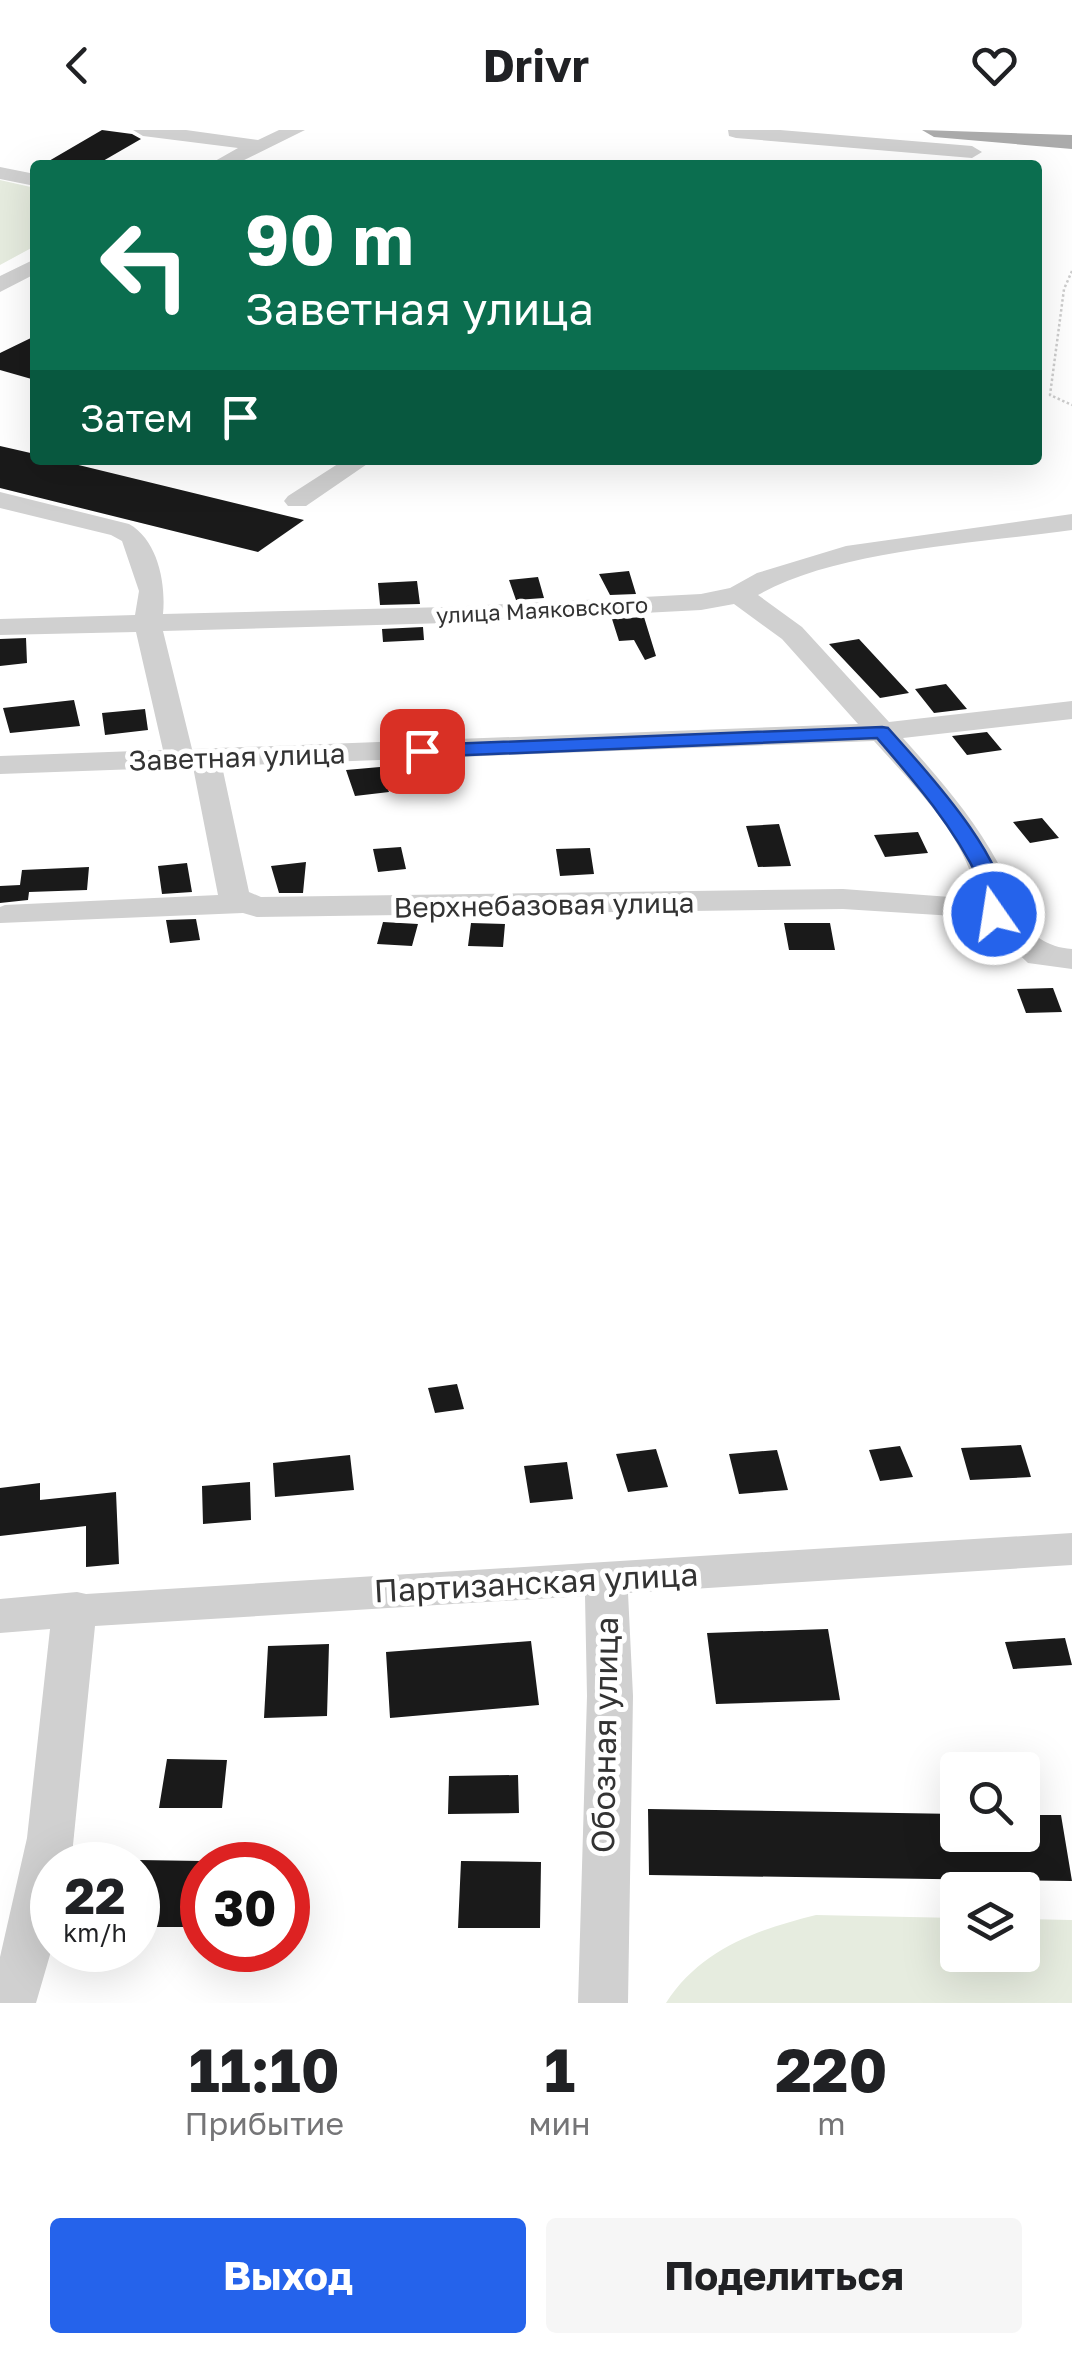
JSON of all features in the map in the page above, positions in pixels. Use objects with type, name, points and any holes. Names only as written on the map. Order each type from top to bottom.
[{"type":"main road","points":[[934,130],[973,150],[1072,142]]},
{"type":"street","points":[[143,130],[256,145]]},
{"type":"street","points":[[228,160],[295,130]]},
{"type":"street","points":[[736,132],[973,150]]},
{"type":"street","points":[[0,173],[30,179]]},
{"type":"street","points":[[0,285],[30,268]]},
{"type":"street","points":[[296,501],[353,465]]},
{"type":"street","points":[[0,500],[120,529],[134,537],[152,590],[148,624],[233,892],[245,903]]},
{"type":"street","name":"улица Маяковского","points":[[0,627],[486,614],[701,602],[738,595],[780,574],[846,554],[1072,522]]},
{"type":"street","points":[[738,595],[777,619],[807,648],[926,783],[977,854],[992,885],[994,914],[1040,956],[1072,960]]},
{"type":"street","name":"Заветная улица","points":[[0,765],[882,732],[1072,710]]},
{"type":"street","name":"Верхнебазовая улица","points":[[5,915],[245,903],[279,908],[843,899],[970,906],[994,914]]},
{"type":"street","name":"Партизанская улица","points":[[0,1616],[77,1608],[606,1580],[1072,1548]]},
{"type":"street","name":"Обозная улица","points":[[604,2003],[603,1890],[610,1696],[606,1580]]},
{"type":"street","points":[[11,2003],[32,1934],[50,1842],[67,1648],[77,1608]]},
{"type":"path","points":[[1072,271],[1064,289],[1050,395],[1072,405]]},
{"type":"shaded area","points":[[0,180],[30,187],[30,249],[0,265]]},
{"type":"shaded area","points":[[816,1915],[940,1918],[940,1972],[1040,1972],[1040,1919],[1072,1920],[1072,2003],[666,2003],[680,1984],[713,1955],[772,1927]]},
{"type":"building","points":[[102,130],[141,139],[105,160],[51,160]]},
{"type":"building","points":[[30,338],[30,379],[0,370],[0,353]]},
{"type":"building","points":[[0,446],[30,453],[30,465],[78,465],[304,520],[258,552],[0,488]]},
{"type":"building","points":[[629,571],[636,594],[610,595],[599,574]]},
{"type":"building","points":[[538,577],[544,598],[516,600],[509,580]]},
{"type":"building","points":[[417,581],[420,604],[380,605],[378,583]]},
{"type":"building","points":[[644,617],[656,656],[645,660],[634,640],[619,641],[612,619]]},
{"type":"building","points":[[423,627],[424,640],[383,642],[382,629]]},
{"type":"building","points":[[26,638],[27,663],[0,666],[0,639]]},
{"type":"building","points":[[859,639],[909,693],[880,698],[829,644]]},
{"type":"building","points":[[946,684],[967,709],[934,713],[915,689]]},
{"type":"building","points":[[74,700],[80,726],[10,733],[3,708]]},
{"type":"building","points":[[145,709],[148,730],[105,735],[102,713]]},
{"type":"building","points":[[987,732],[1002,750],[967,755],[952,736]]},
{"type":"building","points":[[380,767],[389,792],[355,796],[346,770]]},
{"type":"building","points":[[1042,818],[1059,838],[1030,843],[1013,822]]},
{"type":"building","points":[[779,824],[791,866],[758,867],[746,826]]},
{"type":"building","points":[[918,832],[928,853],[885,857],[874,835]]},
{"type":"building","points":[[401,847],[406,869],[378,872],[373,849]]},
{"type":"building","points":[[590,848],[594,874],[560,876],[556,849]]},
{"type":"building","points":[[306,862],[303,893],[279,893],[271,866]]},
{"type":"building","points":[[187,863],[192,892],[162,894],[158,866]]},
{"type":"building","points":[[89,867],[87,890],[29,892],[28,900],[0,903],[0,886],[20,885],[22,870]]},
{"type":"building","points":[[196,919],[200,940],[170,943],[166,920]]},
{"type":"building","points":[[383,922],[418,924],[412,946],[377,944]]},
{"type":"building","points":[[471,923],[505,924],[503,947],[468,946]]},
{"type":"building","points":[[784,923],[830,923],[835,950],[789,950]]},
{"type":"building","points":[[1053,988],[1062,1012],[1026,1013],[1017,989]]},
{"type":"building","points":[[457,1384],[464,1409],[435,1413],[428,1388]]},
{"type":"building","points":[[1021,1445],[1031,1477],[970,1480],[961,1448]]},
{"type":"building","points":[[900,1446],[913,1477],[880,1481],[869,1450]]},
{"type":"building","points":[[656,1449],[668,1487],[628,1492],[616,1454]]},
{"type":"building","points":[[777,1450],[788,1490],[739,1494],[729,1454]]},
{"type":"building","points":[[350,1455],[354,1490],[275,1497],[273,1463]]},
{"type":"building","points":[[567,1462],[573,1499],[530,1503],[524,1466]]},
{"type":"building","points":[[250,1482],[251,1520],[203,1524],[202,1486]]},
{"type":"building","points":[[40,1483],[40,1500],[116,1492],[119,1564],[86,1567],[86,1526],[0,1536],[0,1488]]},
{"type":"building","points":[[828,1629],[840,1700],[716,1704],[707,1633]]},
{"type":"building","points":[[1065,1638],[1072,1665],[1013,1669],[1005,1642]]},
{"type":"building","points":[[531,1641],[539,1705],[390,1718],[386,1652]]},
{"type":"building","points":[[329,1644],[327,1716],[264,1718],[268,1646]]},
{"type":"building","points":[[167,1759],[227,1760],[222,1808],[159,1808]]},
{"type":"building","points":[[518,1775],[519,1813],[448,1814],[449,1776]]},
{"type":"building","points":[[648,1809],[940,1814],[940,1852],[1040,1852],[1040,1815],[1061,1815],[1072,1881],[1040,1881],[1040,1872],[940,1872],[940,1879],[649,1875]]},
{"type":"building","points":[[160,1860],[180,1861],[180,1927],[160,1927]]},
{"type":"building","points":[[461,1861],[541,1862],[540,1928],[458,1928]]},
{"type":"route","points":[[422,751],[882,732],[969,842],[992,885],[994,914]]}]
